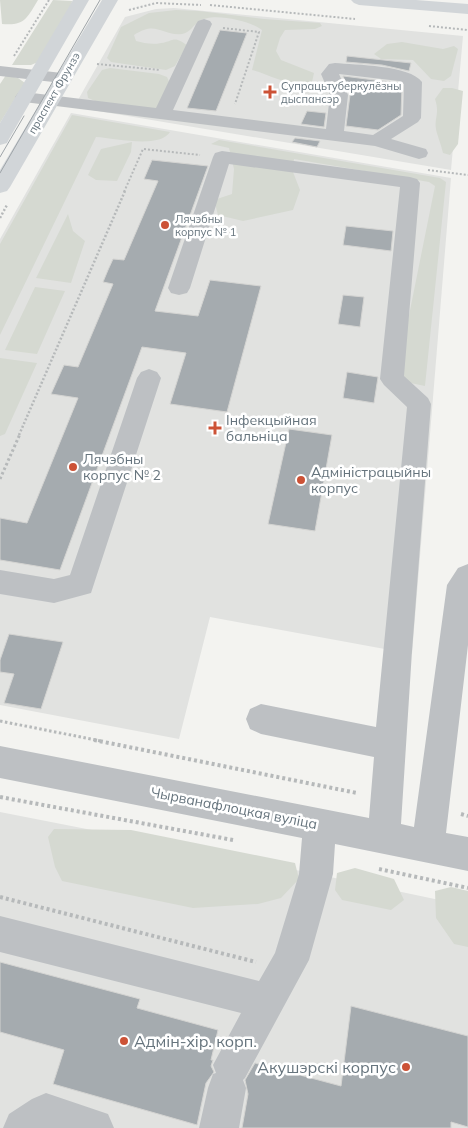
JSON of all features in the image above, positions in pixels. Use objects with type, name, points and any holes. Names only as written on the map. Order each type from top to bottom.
[{"type":"main road","name":"праспект Фрунзэ","points":[[0,140],[82,0]]},
{"type":"main road","name":"праспект Фрунзэ","points":[[0,187],[62,78],[110,0]]},
{"type":"main road","points":[[359,0],[468,9]]},
{"type":"street","points":[[162,115],[204,24]]},
{"type":"street","points":[[334,136],[338,95],[330,74],[335,68],[403,76],[413,82],[412,118],[376,142]]},
{"type":"street","points":[[2,71],[62,78]]},
{"type":"street","points":[[24,98],[334,136],[376,142],[420,153]]},
{"type":"street","points":[[179,288],[222,157],[410,183],[392,379],[419,404],[384,838]]},
{"type":"street","points":[[0,582],[54,591],[81,584],[149,378]]},
{"type":"street","points":[[428,846],[461,585],[468,576]]},
{"type":"street","points":[[261,719],[391,744]]},
{"type":"street","name":"Чырванафлоцкая вуліца","points":[[0,762],[468,854]]},
{"type":"street","points":[[219,1128],[229,1077],[291,960],[316,874],[319,825]]},
{"type":"street","points":[[0,934],[268,1002]]},
{"type":"street","points":[[23,1128],[46,1113],[94,1128]]},
{"type":"path","points":[[2,71],[49,0]]},
{"type":"path","points":[[125,12],[143,4],[175,1],[361,20]]},
{"type":"path","points":[[429,26],[468,30]]},
{"type":"path","points":[[223,28],[259,32],[228,123]]},
{"type":"path","points":[[89,63],[182,72]]},
{"type":"path","points":[[0,479],[143,149],[222,157]]},
{"type":"path","points":[[0,721],[387,799]]},
{"type":"path","points":[[0,797],[240,842]]},
{"type":"path","points":[[375,868],[468,888]]},
{"type":"path","points":[[0,897],[286,970]]},
{"type":"shaded area","points":[[0,0],[38,0],[28,16],[21,22],[2,24]]},
{"type":"shaded area","points":[[53,0],[72,1],[71,7],[38,62],[31,65],[12,65]]},
{"type":"shaded area","name":"Супрацьтуберкулёзны дыспансэр","points":[[174,8],[463,36],[451,170],[74,107],[125,17],[156,9]]},
{"type":"shaded area","points":[[176,10],[320,23],[322,26],[315,29],[285,30],[276,51],[281,60],[314,73],[312,82],[304,84],[289,83],[252,70],[262,30],[231,19],[206,18],[182,34],[148,29],[134,35],[136,41],[145,43],[158,44],[176,39],[187,45],[175,66],[166,70],[111,62],[107,58],[121,27],[149,13]]},
{"type":"shaded area","points":[[402,42],[443,49],[454,46],[458,49],[451,76],[444,81],[431,79],[413,60],[381,59],[374,54],[387,44]]},
{"type":"shaded area","points":[[110,68],[159,74],[167,77],[170,84],[157,108],[148,109],[95,101],[88,98],[87,92],[102,70]]},
{"type":"shaded area","points":[[6,75],[18,78],[25,83],[0,123],[0,84]]},
{"type":"shaded area","points":[[443,88],[463,91],[458,144],[450,155],[443,153],[436,125],[437,108],[435,99]]},
{"type":"shaded area","name":"Інфекцыйная бальніца","points":[[71,113],[451,178],[412,654],[210,617],[179,739],[0,705],[0,239]]},
{"type":"shaded area","points":[[72,115],[170,132],[164,137],[147,141],[96,137],[0,335],[0,244]]},
{"type":"shaded area","points":[[219,140],[440,178],[446,182],[425,386],[396,380],[435,186],[429,182],[294,159],[293,172],[300,190],[293,210],[243,221],[218,215],[214,200],[232,194],[234,169],[229,148],[211,144]]},
{"type":"shaded area","points":[[132,142],[131,152],[117,181],[96,180],[88,175],[101,149]]},
{"type":"shaded area","points":[[68,214],[73,231],[85,241],[71,283],[36,278]]},
{"type":"shaded area","points":[[35,287],[65,291],[37,354],[5,350]]},
{"type":"shaded area","points":[[0,358],[37,363],[5,434],[0,436]]},
{"type":"shaded area","points":[[0,812],[468,906],[468,1128],[0,1128]]},
{"type":"shaded area","points":[[54,829],[131,830],[295,863],[299,879],[281,898],[258,904],[193,908],[62,881],[55,867],[48,837]]},
{"type":"shaded area","points":[[355,868],[394,879],[404,900],[391,910],[342,900],[335,890],[337,873]]},
{"type":"shaded area","points":[[451,887],[468,891],[468,947],[454,944],[436,918],[435,891]]},
{"type":"building","points":[[220,30],[247,33],[216,111],[187,108]]},
{"type":"building","points":[[347,56],[411,63],[409,71],[382,65],[346,62]]},
{"type":"building","points":[[343,76],[402,85],[401,115],[378,130],[346,126],[350,95]]},
{"type":"building","points":[[307,111],[326,113],[324,127],[301,124]]},
{"type":"building","points":[[295,138],[320,141],[317,147],[292,142]]},
{"type":"building","points":[[152,160],[208,166],[155,311],[198,316],[210,280],[261,286],[227,412],[170,404],[186,353],[142,347],[60,570],[0,560],[0,518],[27,523],[78,398],[51,394],[64,365],[78,367],[113,284],[103,282],[108,270],[113,259],[124,260],[158,181],[144,179]]},
{"type":"building","points":[[346,226],[393,231],[391,251],[343,245]]},
{"type":"building","points":[[343,295],[364,297],[360,327],[338,324]]},
{"type":"building","points":[[347,372],[378,377],[374,403],[343,398]]},
{"type":"building","name":"Адміністрацыйны корпус","points":[[289,429],[332,435],[315,531],[268,524]]},
{"type":"building","points":[[9,634],[63,642],[41,709],[4,703],[14,674],[0,672],[0,660]]},
{"type":"building","name":"Адмін-хір. корп.","points":[[0,962],[140,999],[137,1008],[218,1030],[211,1060],[213,1060],[211,1066],[214,1072],[206,1083],[197,1125],[53,1084],[64,1050],[0,1032]]},
{"type":"building","name":"Акушэрскі корпус","points":[[351,1006],[468,1036],[468,1127],[451,1122],[451,1128],[242,1128],[248,1094],[245,1080],[255,1063],[341,1086]]},
{"type":"tram line","points":[[0,173],[100,0]]},
{"type":"tram line","points":[[0,157],[24,116]]},
{"type":"place","name":"Супрацьтуберкулёзны дыспансэр","points":[[270,92]]},
{"type":"place","name":"Лячэбны корпус № 1","points":[[165,225]]},
{"type":"place","name":"Інфекцыйная бальніца","points":[[215,428]]},
{"type":"place","name":"Лячэбны корпус № 2","points":[[73,467]]},
{"type":"place","name":"Адміністрацыйны корпус","points":[[301,480]]},
{"type":"place","name":"Адмін-хір. корп.","points":[[124,1041]]},
{"type":"place","name":"Акушэрскі корпус","points":[[406,1067]]}]
